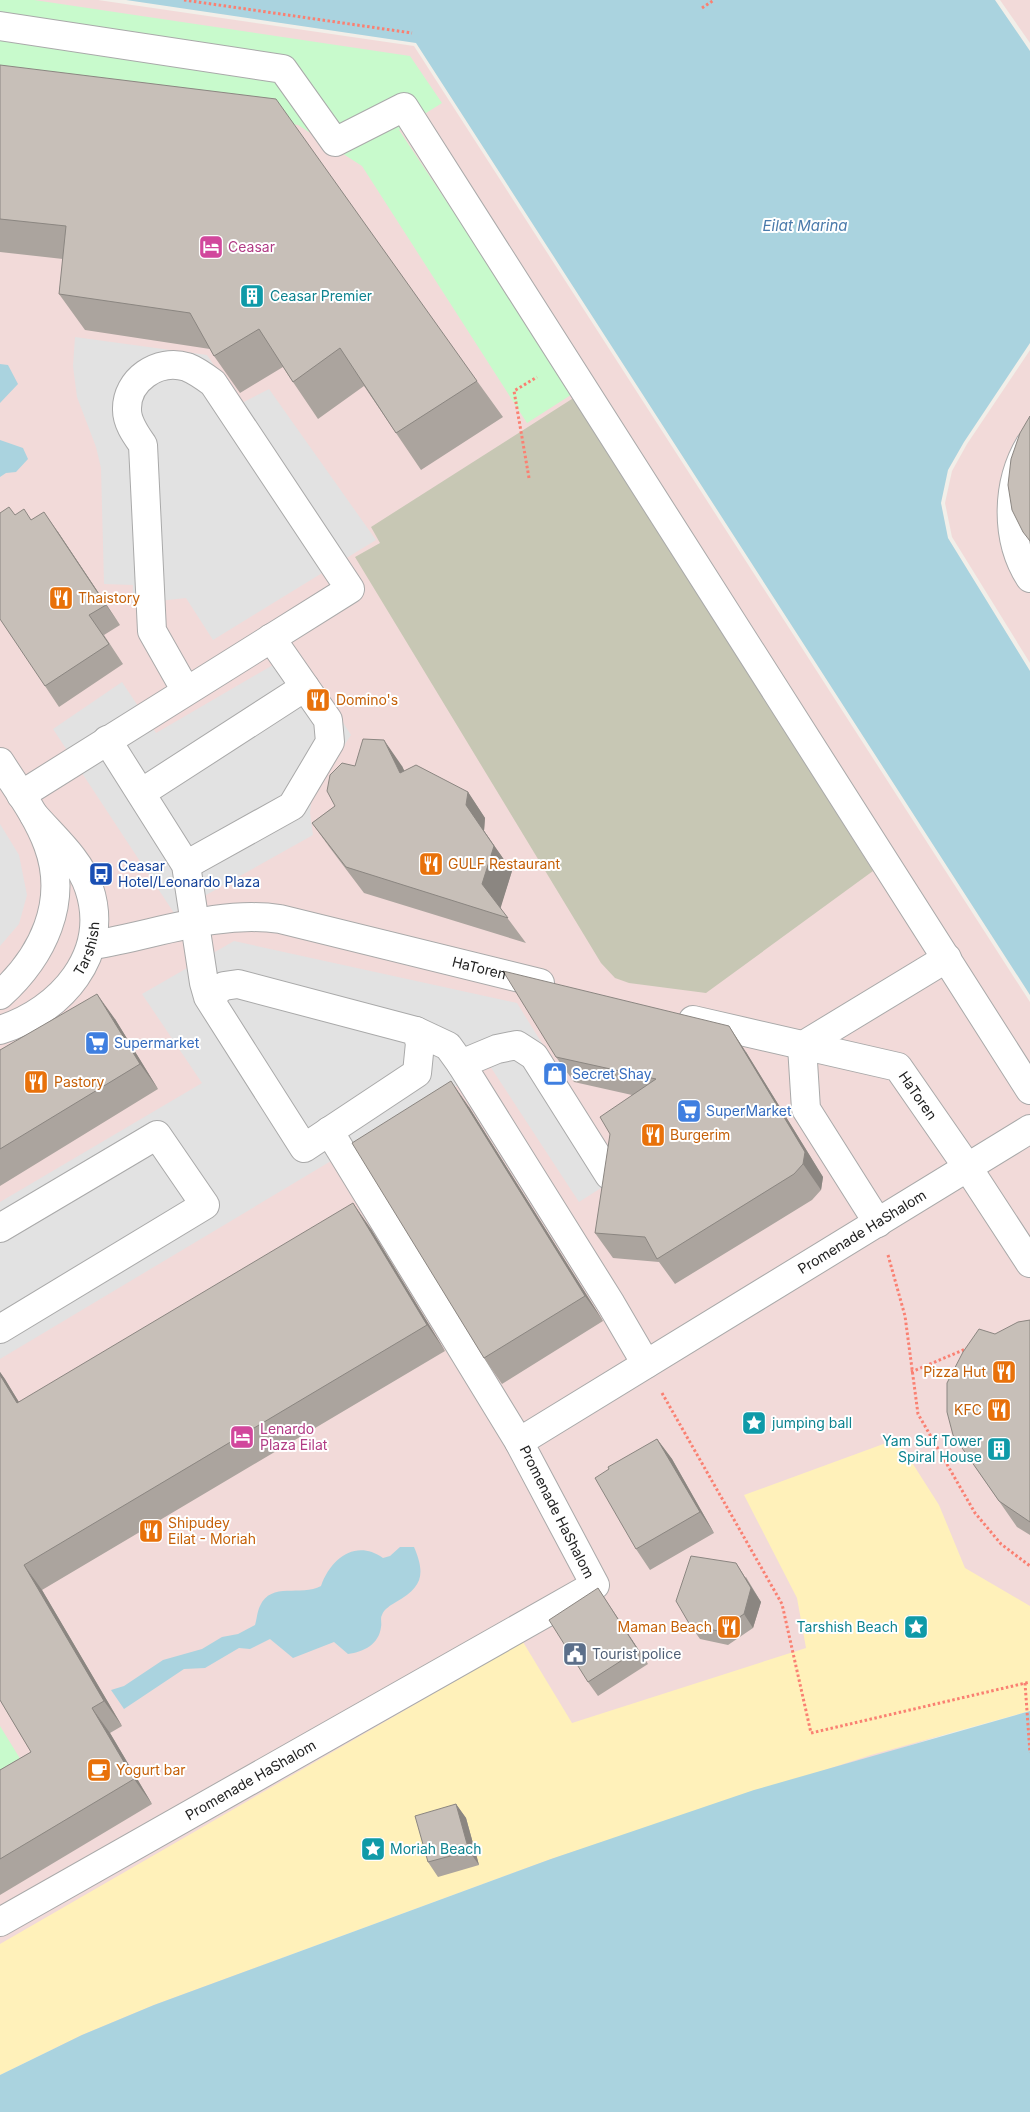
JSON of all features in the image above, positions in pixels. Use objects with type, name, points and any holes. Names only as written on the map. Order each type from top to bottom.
[{"type":"street","points":[[0,26],[283,69],[335,142],[404,107],[1030,1090]]},
{"type":"street","points":[[28,805],[107,740],[186,691],[271,638],[350,589],[213,383],[200,372],[170,365],[156,368],[144,375],[134,385],[128,397],[127,412],[132,428],[143,445],[152,631],[186,691]]},
{"type":"street","points":[[1030,444],[1026,451],[1011,500],[1013,532],[1022,565],[1030,578]]},
{"type":"street","points":[[186,865],[292,806],[330,742],[328,720],[271,638]]},
{"type":"street","points":[[141,793],[305,687]]},
{"type":"street","points":[[107,740],[186,865],[208,997],[304,1148],[418,1073],[420,1043],[416,1031]]},
{"type":"street","name":"Tarshish","points":[[0,762],[28,805],[70,856],[88,886],[96,917],[93,945],[81,971],[61,994],[35,1013],[0,1030]]},
{"type":"street","name":"Tarshish","points":[[3,984],[27,968],[41,947],[50,924],[56,899],[56,873],[48,845],[28,805]]},
{"type":"street","name":"HaToren","points":[[93,945],[133,938],[195,922],[243,916],[280,919],[566,989]]},
{"type":"street","points":[[878,1222],[806,1109],[802,1046],[947,958]]},
{"type":"street","points":[[208,997],[224,986],[238,984],[416,1031],[448,1046],[611,1304],[646,1364]]},
{"type":"street","name":"HaToren","points":[[671,1015],[898,1067],[968,1168],[1030,1263]]},
{"type":"street","points":[[461,1064],[497,1049],[517,1045],[534,1056],[609,1175]]},
{"type":"street","name":"Promenade HaShalom","points":[[0,1922],[595,1585],[520,1442],[1030,1129]]},
{"type":"street","points":[[329,1131],[485,1382],[520,1442]]},
{"type":"street","points":[[0,1228],[157,1135],[205,1205],[0,1329]]},
{"type":"path","points":[[184,0],[412,33]]},
{"type":"path","points":[[702,8],[714,0]]},
{"type":"path","points":[[529,478],[514,391],[565,359]]},
{"type":"path","points":[[878,1222],[905,1316],[918,1414],[946,1467],[975,1513],[1001,1544],[1030,1566]]},
{"type":"path","points":[[911,1372],[975,1345]]},
{"type":"path","points":[[646,1364],[782,1604],[811,1733],[1030,1682]]},
{"type":"path","points":[[1025,1683],[1030,1753]]},
{"type":"shaded area","points":[[0,0],[98,0],[414,46],[1030,1002],[1030,1707],[416,1904],[0,2070]]},
{"type":"shaded area","points":[[1000,0],[1030,0],[1030,43]]},
{"type":"shaded area","points":[[75,337],[207,355],[240,404],[269,389],[376,540],[213,640],[186,598],[132,604],[133,585],[104,584],[101,468],[96,447],[77,397],[73,366]]},
{"type":"shaded area","points":[[1030,350],[1030,663],[952,537],[945,503],[952,471],[967,444]]},
{"type":"shaded area","points":[[575,397],[873,871],[706,993],[629,983],[615,978],[601,963],[355,557],[380,543],[371,527]]},
{"type":"shaded area","points":[[297,651],[351,735],[312,794],[310,813],[313,835],[174,913],[53,729],[122,682],[156,733]]},
{"type":"shaded area","points":[[0,824],[19,855],[27,895],[19,924],[0,946]]},
{"type":"shaded area","points":[[234,941],[517,1003],[623,1174],[579,1202],[490,1066],[0,1359],[0,1202],[202,1083],[142,994]]},
{"type":"sand","points":[[897,1439],[939,1505],[965,1568],[1030,1606],[1030,1711],[871,1755],[551,1859],[154,2005],[82,2035],[0,2075],[0,1944],[523,1642],[572,1723],[806,1648],[797,1598],[744,1495]]},
{"type":"green space","points":[[0,0],[34,0],[410,56],[442,103],[399,130],[574,393],[527,423],[362,166],[298,125],[0,86]]},
{"type":"green space","points":[[0,1726],[35,1783],[0,1804]]},
{"type":"water","name":"Eilat Marina","points":[[126,0],[995,0],[1030,51],[1030,343],[964,442],[948,470],[941,503],[948,538],[1030,671],[1030,995],[416,43]]},
{"type":"water","points":[[0,364],[8,365],[18,384],[0,403]]},
{"type":"water","points":[[0,440],[23,448],[28,459],[16,472],[6,473],[0,477]]},
{"type":"water","points":[[400,1547],[414,1547],[420,1565],[419,1579],[411,1591],[384,1611],[381,1616],[380,1633],[374,1642],[365,1649],[348,1654],[334,1642],[293,1658],[270,1639],[250,1649],[239,1648],[205,1668],[184,1669],[124,1709],[111,1690],[124,1686],[163,1660],[202,1649],[222,1637],[238,1634],[255,1625],[259,1608],[265,1598],[279,1592],[313,1589],[321,1586],[331,1567],[346,1554],[363,1550],[383,1558],[390,1556]]},
{"type":"water","points":[[1030,1711],[1030,2112],[0,2112],[0,2075],[82,2035],[154,2005],[551,1859],[754,1790]]},
{"type":"building","name":"Ceasar Premier","points":[[0,65],[276,99],[477,381],[396,433],[340,348],[293,382],[259,329],[214,356],[190,313],[59,294],[66,226],[0,219]]},
{"type":"building","points":[[1030,416],[1030,541],[1023,532],[1012,510],[1008,485],[1011,459],[1020,433]]},
{"type":"building","points":[[9,507],[15,515],[24,509],[31,520],[44,512],[106,605],[89,615],[109,644],[45,686],[0,619],[0,513]]},
{"type":"building","points":[[363,739],[384,740],[400,773],[416,765],[468,792],[466,805],[494,846],[482,884],[508,918],[346,867],[312,823],[335,806],[327,791],[330,775],[342,763],[355,766]]},
{"type":"building","points":[[503,971],[729,1026],[805,1152],[803,1164],[794,1174],[657,1259],[645,1237],[595,1233],[610,1134],[600,1117],[656,1079],[556,1057]]},
{"type":"building","points":[[97,994],[140,1064],[0,1149],[0,1050]]},
{"type":"building","points":[[451,1081],[585,1296],[484,1358],[352,1143]]},
{"type":"building","points":[[353,1203],[427,1325],[24,1565],[104,1701],[92,1708],[134,1779],[0,1859],[0,1770],[31,1752],[0,1700],[0,1375],[17,1403]]},
{"type":"building","name":"Yam Suf Tower Spiral House","points":[[1030,1320],[1030,1522],[999,1501],[953,1435],[947,1412],[947,1383],[963,1352],[979,1329],[995,1334],[1018,1322]]},
{"type":"building","points":[[657,1439],[700,1512],[636,1549],[595,1478],[609,1469],[608,1467]]},
{"type":"building","points":[[691,1556],[736,1563],[751,1588],[744,1614],[718,1631],[690,1625],[676,1601]]},
{"type":"building","points":[[598,1588],[638,1650],[588,1682],[549,1620]]},
{"type":"building","points":[[456,1804],[469,1851],[428,1862],[415,1816]]},
{"type":"place","name":"Ceasar","points":[[211,247]]},
{"type":"place","name":"Ceasar Premier","points":[[252,296]]},
{"type":"place","name":"Thaistory","points":[[61,598]]},
{"type":"place","name":"Domino's","points":[[318,700]]},
{"type":"place","name":"GULF Restaurant","points":[[431,864]]},
{"type":"place","name":"Ceasar Hotel/Leonardo Plaza","points":[[101,874]]},
{"type":"place","name":"Supermarket","points":[[97,1043]]},
{"type":"place","name":"Secret Shay","points":[[555,1074]]},
{"type":"place","name":"Pastory","points":[[36,1082]]},
{"type":"place","name":"SuperMarket","points":[[689,1111]]},
{"type":"place","name":"Burgerim","points":[[653,1135]]},
{"type":"place","name":"Pizza Hut","points":[[1004,1372]]},
{"type":"place","name":"KFC","points":[[999,1410]]},
{"type":"place","name":"jumping ball","points":[[754,1423]]},
{"type":"place","name":"Lenardo Plaza Eilat","points":[[242,1437]]},
{"type":"place","name":"Yam Suf Tower Spiral House","points":[[999,1449]]},
{"type":"place","name":"Shipudey Eilat - Moriah","points":[[151,1531]]},
{"type":"place","name":"Maman Beach","points":[[729,1627]]},
{"type":"place","name":"Tarshish Beach","points":[[916,1627]]},
{"type":"place","name":"Tourist police","points":[[575,1654]]},
{"type":"place","name":"Yogurt bar","points":[[99,1770]]},
{"type":"place","name":"Moriah Beach","points":[[373,1849]]}]
